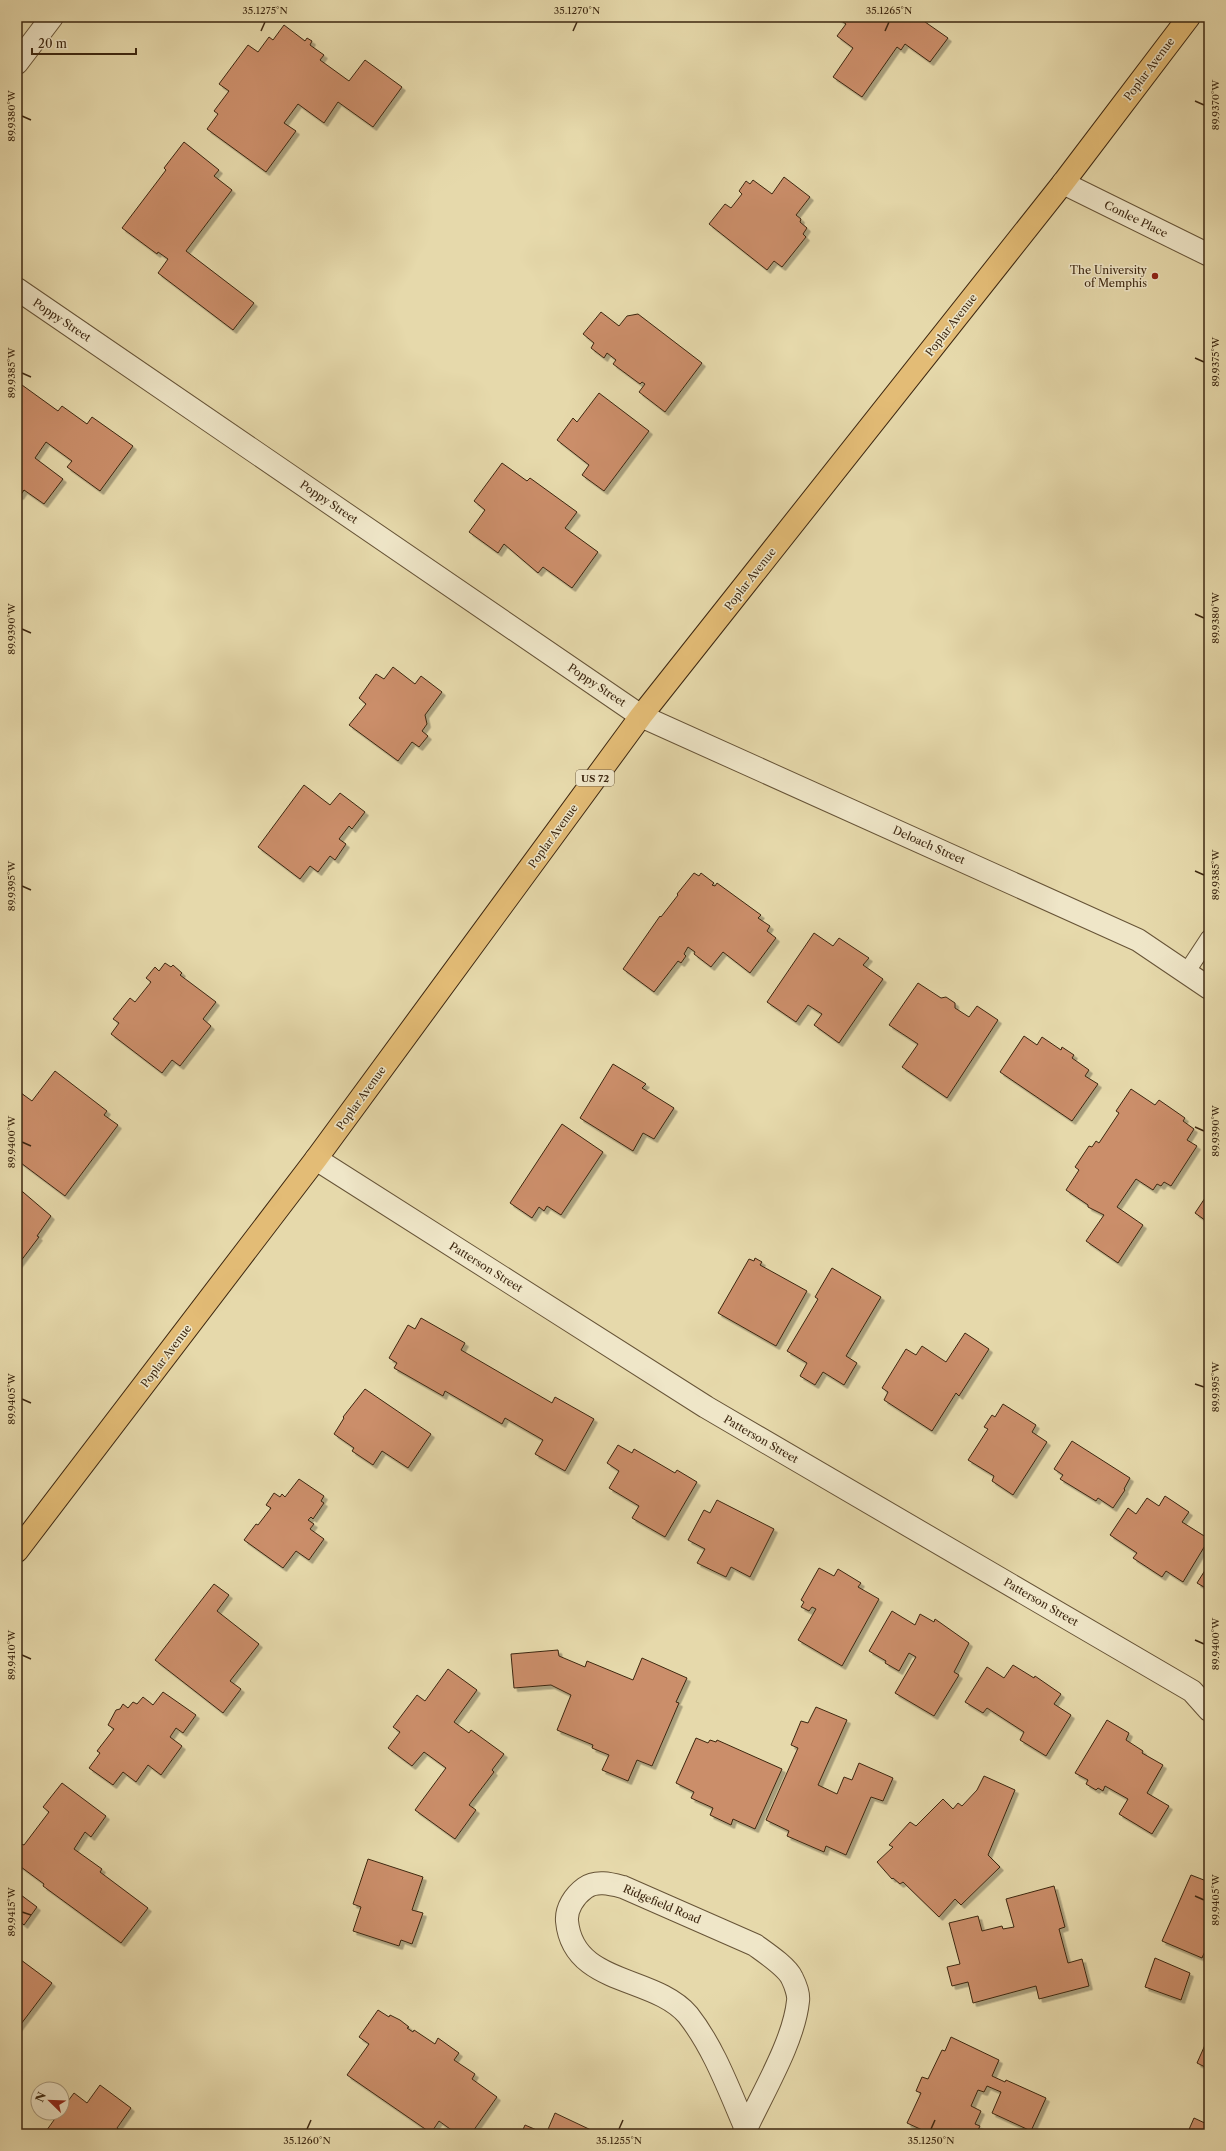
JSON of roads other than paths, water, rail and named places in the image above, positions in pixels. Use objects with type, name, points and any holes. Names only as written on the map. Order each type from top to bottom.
[{"type":"main road","name":"Poplar Avenue","points":[[17,1551],[316,1159],[641,716],[1063,183],[1189,17]]},
{"type":"street","points":[[17,63],[52,17]]},
{"type":"street","name":"Conlee Place","points":[[1063,183],[1209,256]]},
{"type":"street","name":"Poppy Street","points":[[17,289],[641,716]]},
{"type":"street","name":"Deloach Street","points":[[641,716],[1138,940],[1209,988]]},
{"type":"street","name":"Patterson Street","points":[[316,1159],[706,1407],[1192,1691],[1209,1710]]},
{"type":"street","name":"Ridgefield Road","points":[[606,1882],[623,1887],[756,1945],[773,1958],[792,1977],[799,2000],[792,2026],[744,2131],[713,2056],[687,2014],[676,2004],[591,1964],[576,1951],[568,1935],[567,1915],[574,1899],[586,1887],[606,1882]]},
{"type":"lane","points":[[1186,973],[1209,938]]},
{"type":"place","name":"The University of Memphis","points":[[1155,276]]}]
